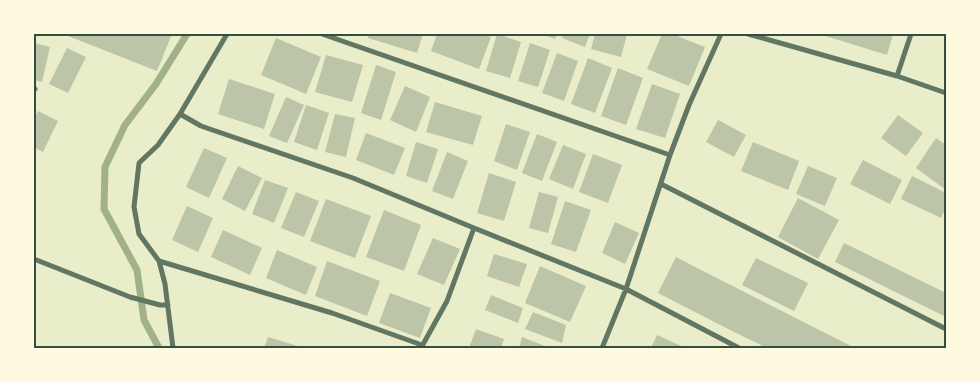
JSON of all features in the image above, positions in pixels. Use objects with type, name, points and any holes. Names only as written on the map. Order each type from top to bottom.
[{"type":"street","points":[[173,348],[165,284],[159,261],[139,234],[134,208],[139,163],[158,145],[180,114],[227,34]]},
{"type":"street","points":[[322,34],[670,155]]},
{"type":"street","points":[[602,348],[626,289],[670,155],[689,104],[721,34]]},
{"type":"street","points":[[748,34],[898,76],[946,93]]},
{"type":"street","points":[[898,76],[911,34]]},
{"type":"street","points":[[180,114],[201,126],[352,178],[626,289],[739,348]]},
{"type":"street","points":[[661,184],[946,329]]},
{"type":"street","points":[[159,261],[332,313],[421,347],[447,301],[474,228]]},
{"type":"street","points":[[34,259],[130,297],[168,305]]},
{"type":"building","points":[[63,34],[172,34],[157,71]]},
{"type":"building","points":[[369,34],[423,34],[417,53],[368,38]]},
{"type":"building","points":[[437,34],[483,34],[491,37],[479,69],[431,51]]},
{"type":"building","points":[[497,34],[521,42],[510,78],[486,71]]},
{"type":"building","points":[[541,34],[557,34],[555,39]]},
{"type":"building","points":[[563,34],[590,34],[585,47],[562,38]]},
{"type":"building","points":[[595,34],[627,34],[621,57],[591,49]]},
{"type":"building","points":[[662,34],[672,34],[705,47],[689,86],[647,69]]},
{"type":"building","points":[[819,34],[893,34],[887,55]]},
{"type":"building","points":[[276,38],[321,57],[306,94],[261,75]]},
{"type":"building","points":[[34,43],[50,47],[42,82],[34,80]]},
{"type":"building","points":[[530,43],[550,50],[538,87],[518,81]]},
{"type":"building","points":[[67,48],[86,57],[68,93],[49,84]]},
{"type":"building","points":[[557,53],[578,61],[564,101],[542,93]]},
{"type":"building","points":[[326,55],[363,65],[352,102],[315,92]]},
{"type":"building","points":[[588,58],[612,68],[595,113],[571,104]]},
{"type":"building","points":[[376,65],[396,72],[381,120],[361,113]]},
{"type":"building","points":[[618,68],[643,78],[626,125],[601,116]]},
{"type":"building","points":[[229,79],[275,94],[264,129],[218,114]]},
{"type":"building","points":[[652,84],[680,94],[665,138],[636,129]]},
{"type":"building","points":[[405,86],[430,97],[416,132],[390,120]]},
{"type":"building","points":[[286,97],[304,105],[287,143],[269,136]]},
{"type":"building","points":[[435,102],[482,116],[473,145],[426,132]]},
{"type":"building","points":[[306,105],[329,113],[317,150],[294,142]]},
{"type":"building","points":[[38,111],[58,121],[43,152],[34,147],[34,120]]},
{"type":"building","points":[[335,114],[355,118],[346,157],[325,152]]},
{"type":"building","points":[[898,115],[923,133],[906,156],[881,138]]},
{"type":"building","points":[[718,120],[746,135],[734,157],[706,142]]},
{"type":"building","points":[[506,124],[530,132],[517,170],[494,161]]},
{"type":"building","points":[[366,133],[405,148],[394,175],[356,160]]},
{"type":"building","points":[[537,134],[557,142],[542,181],[522,173]]},
{"type":"building","points":[[936,138],[946,145],[946,190],[916,168]]},
{"type":"building","points":[[416,142],[438,149],[427,183],[406,176]]},
{"type":"building","points":[[753,142],[799,161],[788,190],[741,171]]},
{"type":"building","points":[[563,145],[586,154],[573,189],[549,179]]},
{"type":"building","points":[[204,148],[227,158],[209,198],[186,187]]},
{"type":"building","points":[[447,152],[468,161],[453,199],[432,191]]},
{"type":"building","points":[[593,154],[622,165],[608,203],[579,192]]},
{"type":"building","points":[[863,160],[902,180],[890,204],[850,184]]},
{"type":"building","points":[[238,166],[262,178],[245,211],[222,199]]},
{"type":"building","points":[[808,166],[837,178],[825,206],[796,194]]},
{"type":"building","points":[[489,173],[516,182],[504,221],[477,213]]},
{"type":"building","points":[[912,176],[946,193],[946,207],[941,218],[901,199]]},
{"type":"building","points":[[265,180],[288,188],[274,223],[252,214]]},
{"type":"building","points":[[296,192],[319,201],[304,237],[281,228]]},
{"type":"building","points":[[539,192],[558,197],[548,233],[529,228]]},
{"type":"building","points":[[798,198],[839,220],[818,259],[778,237]]},
{"type":"building","points":[[326,199],[371,216],[355,258],[310,241]]},
{"type":"building","points":[[565,201],[591,210],[576,252],[551,244]]},
{"type":"building","points":[[187,206],[213,218],[198,252],[172,240]]},
{"type":"building","points":[[384,210],[421,225],[404,271],[366,257]]},
{"type":"building","points":[[615,222],[639,233],[625,264],[602,253]]},
{"type":"building","points":[[223,230],[262,248],[250,275],[211,257]]},
{"type":"building","points":[[433,238],[460,249],[444,285],[417,274]]},
{"type":"building","points":[[844,243],[946,293],[946,317],[835,262]]},
{"type":"building","points":[[277,250],[317,267],[306,295],[266,278]]},
{"type":"building","points":[[494,254],[527,264],[519,287],[487,276]]},
{"type":"building","points":[[676,257],[855,348],[767,348],[734,332],[658,293]]},
{"type":"building","points":[[756,258],[808,283],[794,311],[742,285]]},
{"type":"building","points":[[327,261],[380,281],[367,316],[315,296]]},
{"type":"building","points":[[540,266],[586,286],[570,322],[525,303]]},
{"type":"building","points":[[390,293],[431,308],[420,338],[379,323]]},
{"type":"building","points":[[491,295],[523,308],[518,323],[485,310]]},
{"type":"building","points":[[533,312],[566,325],[562,343],[525,329]]},
{"type":"building","points":[[476,329],[504,339],[501,348],[469,348]]},
{"type":"building","points":[[657,335],[681,346],[686,348],[651,348]]},
{"type":"building","points":[[268,337],[304,348],[264,348]]},
{"type":"building","points":[[522,337],[550,348],[519,348]]},
{"type":"waterway","points":[[159,348],[144,320],[137,270],[104,209],[105,167],[125,125],[156,84],[187,34]]}]
